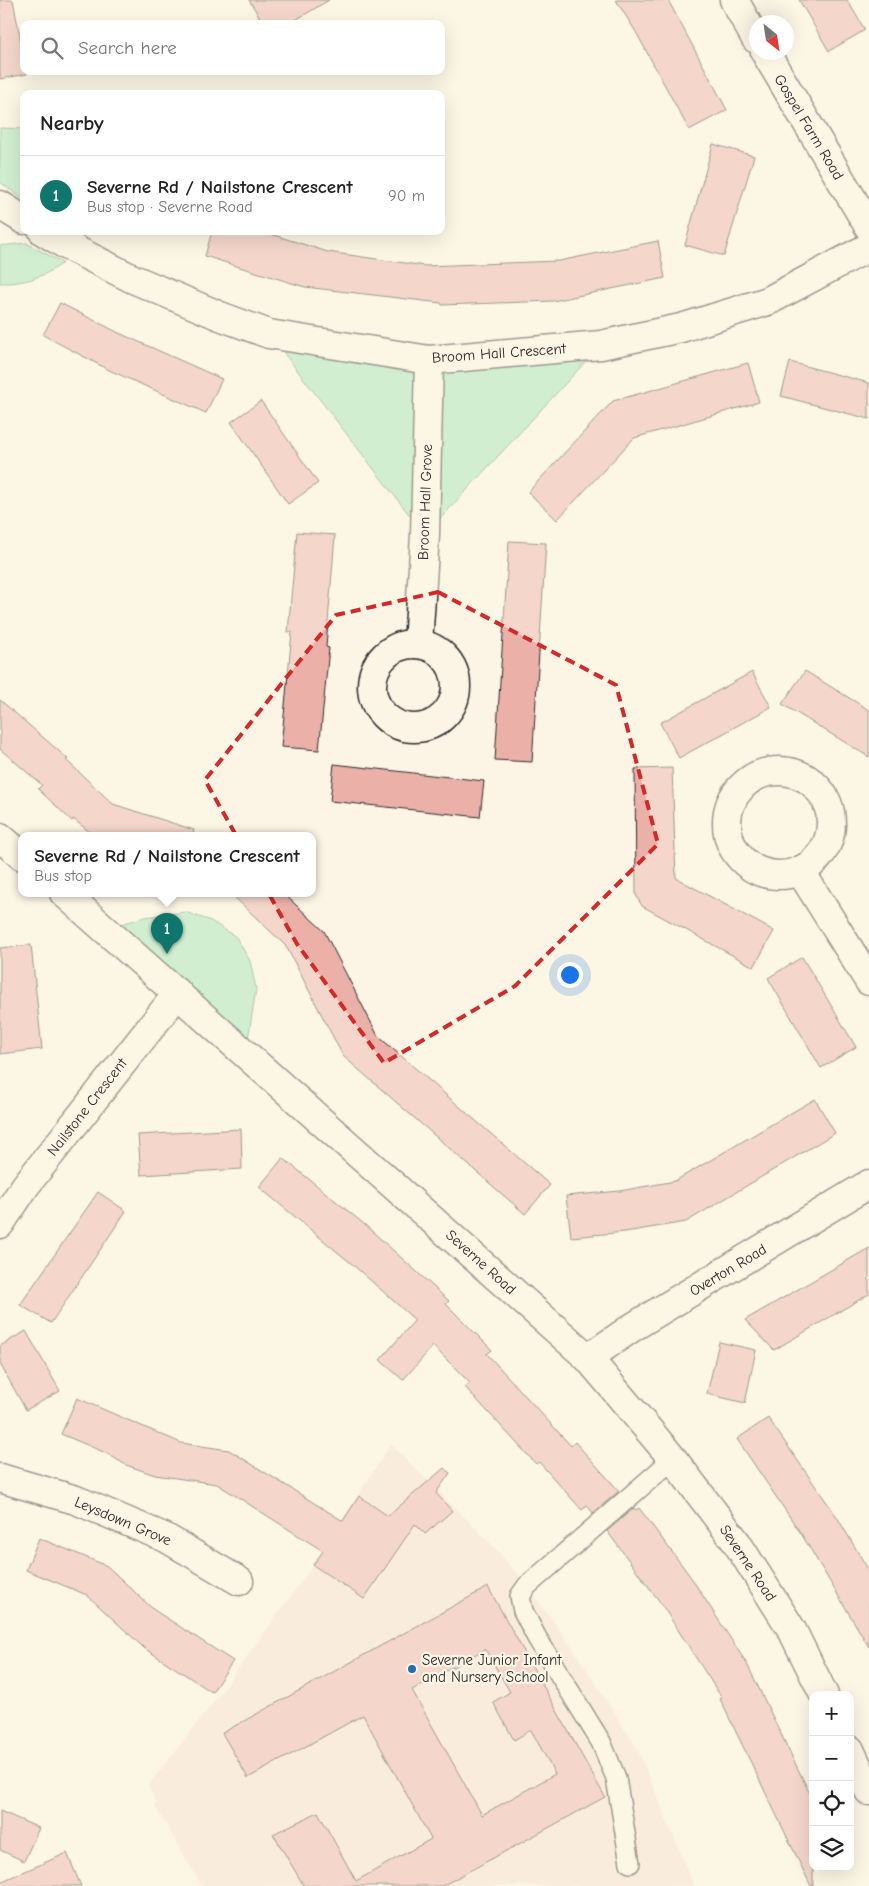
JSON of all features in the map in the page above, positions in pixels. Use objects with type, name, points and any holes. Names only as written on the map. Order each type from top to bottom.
[{"type":"street","points":[[734,0],[749,26]]},
{"type":"street","name":"Gospel Farm Road","points":[[770,60],[869,227]]},
{"type":"street","points":[[0,205],[20,218]]},
{"type":"street","name":"Broom Hall Crescent","points":[[50,235],[131,278],[220,316],[269,334],[429,360],[601,345],[681,328],[768,301],[869,247]]},
{"type":"street","name":"Broom Hall Grove","points":[[418,644],[425,535],[429,360]]},
{"type":"street","points":[[0,837],[18,853]]},
{"type":"street","points":[[801,872],[869,981]]},
{"type":"street","name":"Severne Road","points":[[69,897],[588,1358],[673,1459],[737,1543],[792,1630],[822,1691]]},
{"type":"street","name":"Nailstone Crescent","points":[[0,1224],[26,1185],[178,993]]},
{"type":"street","name":"Overton Road","points":[[588,1358],[633,1327],[869,1184]]},
{"type":"street","name":"Leysdown Grove","points":[[0,1478],[76,1500],[166,1538],[240,1582]]},
{"type":"street","points":[[854,1759],[869,1792]]},
{"type":"lane","points":[[630,1862],[616,1778],[601,1742],[526,1618],[520,1596],[527,1586],[673,1459]]},
{"type":"highlighted area","points":[[438,592],[616,685],[658,844],[515,986],[384,1063],[297,944],[205,780],[336,615]]},
{"type":"shaded area","name":"Severne Junior Infant and Nursery School","points":[[391,1444],[496,1549],[527,1586],[576,1653],[638,1750],[694,1886],[202,1886],[155,1806],[157,1803],[148,1786],[220,1694],[311,1568]]},
{"type":"green space","points":[[0,128],[20,129],[20,197],[0,182]]},
{"type":"green space","points":[[26,243],[63,263],[33,279],[0,283],[0,246]]},
{"type":"green space","points":[[269,334],[429,360],[601,345],[425,535]]},
{"type":"green space","points":[[185,912],[211,921],[236,937],[250,961],[256,989],[246,1052],[105,929],[145,917]]},
{"type":"building","points":[[0,0],[13,0],[20,37],[20,75],[22,75],[0,79]]},
{"type":"building","points":[[249,0],[329,0],[296,20],[262,20]]},
{"type":"building","points":[[616,0],[668,0],[727,110],[689,130],[636,32]]},
{"type":"building","points":[[799,0],[847,0],[865,30],[829,51]]},
{"type":"building","points":[[713,144],[754,156],[724,256],[685,245]]},
{"type":"building","points":[[211,235],[274,235],[328,252],[425,266],[559,261],[658,241],[665,278],[553,301],[442,305],[441,303],[305,287],[205,256]]},
{"type":"building","points":[[60,303],[119,333],[222,379],[206,413],[109,370],[43,335]]},
{"type":"building","points":[[790,362],[869,383],[869,419],[781,396]]},
{"type":"building","points":[[748,363],[759,402],[634,438],[557,520],[528,492],[613,401]]},
{"type":"building","points":[[261,401],[318,483],[288,504],[231,422]]},
{"type":"building","points":[[297,532],[335,535],[326,647],[329,648],[319,750],[281,747],[292,632],[288,632]]},
{"type":"building","points":[[509,541],[546,543],[532,762],[495,760]]},
{"type":"building","points":[[805,671],[869,710],[869,757],[782,704]]},
{"type":"building","points":[[752,672],[771,707],[679,758],[660,723]]},
{"type":"building","points":[[0,700],[68,759],[66,760],[113,804],[194,830],[194,832],[90,832],[73,819],[72,821],[38,789],[42,785],[0,749]]},
{"type":"building","points":[[334,764],[484,781],[480,817],[330,801]]},
{"type":"building","points":[[672,768],[676,878],[774,931],[754,967],[642,906],[636,895],[635,769]]},
{"type":"building","points":[[234,897],[287,897],[324,931],[378,1036],[550,1185],[525,1214],[343,1056],[286,946]]},
{"type":"building","points":[[31,945],[42,1049],[0,1054],[0,948]]},
{"type":"building","points":[[802,957],[856,1047],[821,1068],[768,978]]},
{"type":"building","points":[[815,1099],[835,1133],[686,1222],[625,1232],[571,1237],[566,1196],[620,1191],[675,1181]]},
{"type":"building","points":[[241,1129],[242,1169],[141,1175],[138,1135]]},
{"type":"building","points":[[283,1158],[364,1224],[449,1301],[446,1304],[492,1350],[487,1354],[571,1446],[575,1442],[619,1491],[593,1513],[587,1505],[582,1510],[539,1462],[536,1464],[465,1387],[470,1383],[433,1346],[403,1380],[380,1360],[415,1320],[352,1264],[259,1187]]},
{"type":"building","points":[[98,1192],[126,1211],[51,1323],[20,1305]]},
{"type":"building","points":[[869,1248],[869,1294],[774,1350],[745,1320]]},
{"type":"building","points":[[26,1331],[60,1391],[26,1410],[0,1364],[0,1346]]},
{"type":"building","points":[[719,1342],[756,1350],[745,1403],[707,1394]]},
{"type":"building","points":[[77,1398],[181,1443],[229,1450],[343,1521],[359,1496],[388,1516],[444,1468],[450,1473],[436,1493],[452,1511],[425,1534],[415,1524],[364,1599],[313,1565],[323,1551],[217,1484],[155,1475],[126,1465],[106,1453],[61,1434]]},
{"type":"building","points":[[768,1418],[837,1517],[869,1571],[869,1647],[802,1535],[737,1439]]},
{"type":"building","points":[[634,1508],[636,1510],[639,1508],[690,1576],[747,1664],[809,1792],[809,1871],[813,1871],[813,1886],[811,1886],[720,1699],[722,1698],[660,1602],[607,1531]]},
{"type":"building","points":[[39,1538],[107,1566],[154,1610],[233,1661],[212,1692],[144,1648],[87,1595],[26,1570]]},
{"type":"building","points":[[488,1587],[605,1797],[442,1886],[304,1886],[273,1834],[318,1812],[356,1881],[431,1839],[363,1715],[248,1778],[222,1733]],"holes":[[[485,1649],[510,1692],[493,1702],[514,1740],[531,1730],[555,1774],[482,1815],[412,1690]]]},
{"type":"building","points":[[0,1811],[39,1828],[24,1861],[0,1850]]},
{"type":"building","points":[[67,1853],[81,1886],[0,1886],[0,1882]]},
{"type":"place","name":"Severne Rd / Nailstone Crescent","points":[[167,954]]},
{"type":"place","name":"Severne Junior Infant and Nursery School","points":[[412,1669]]}]
